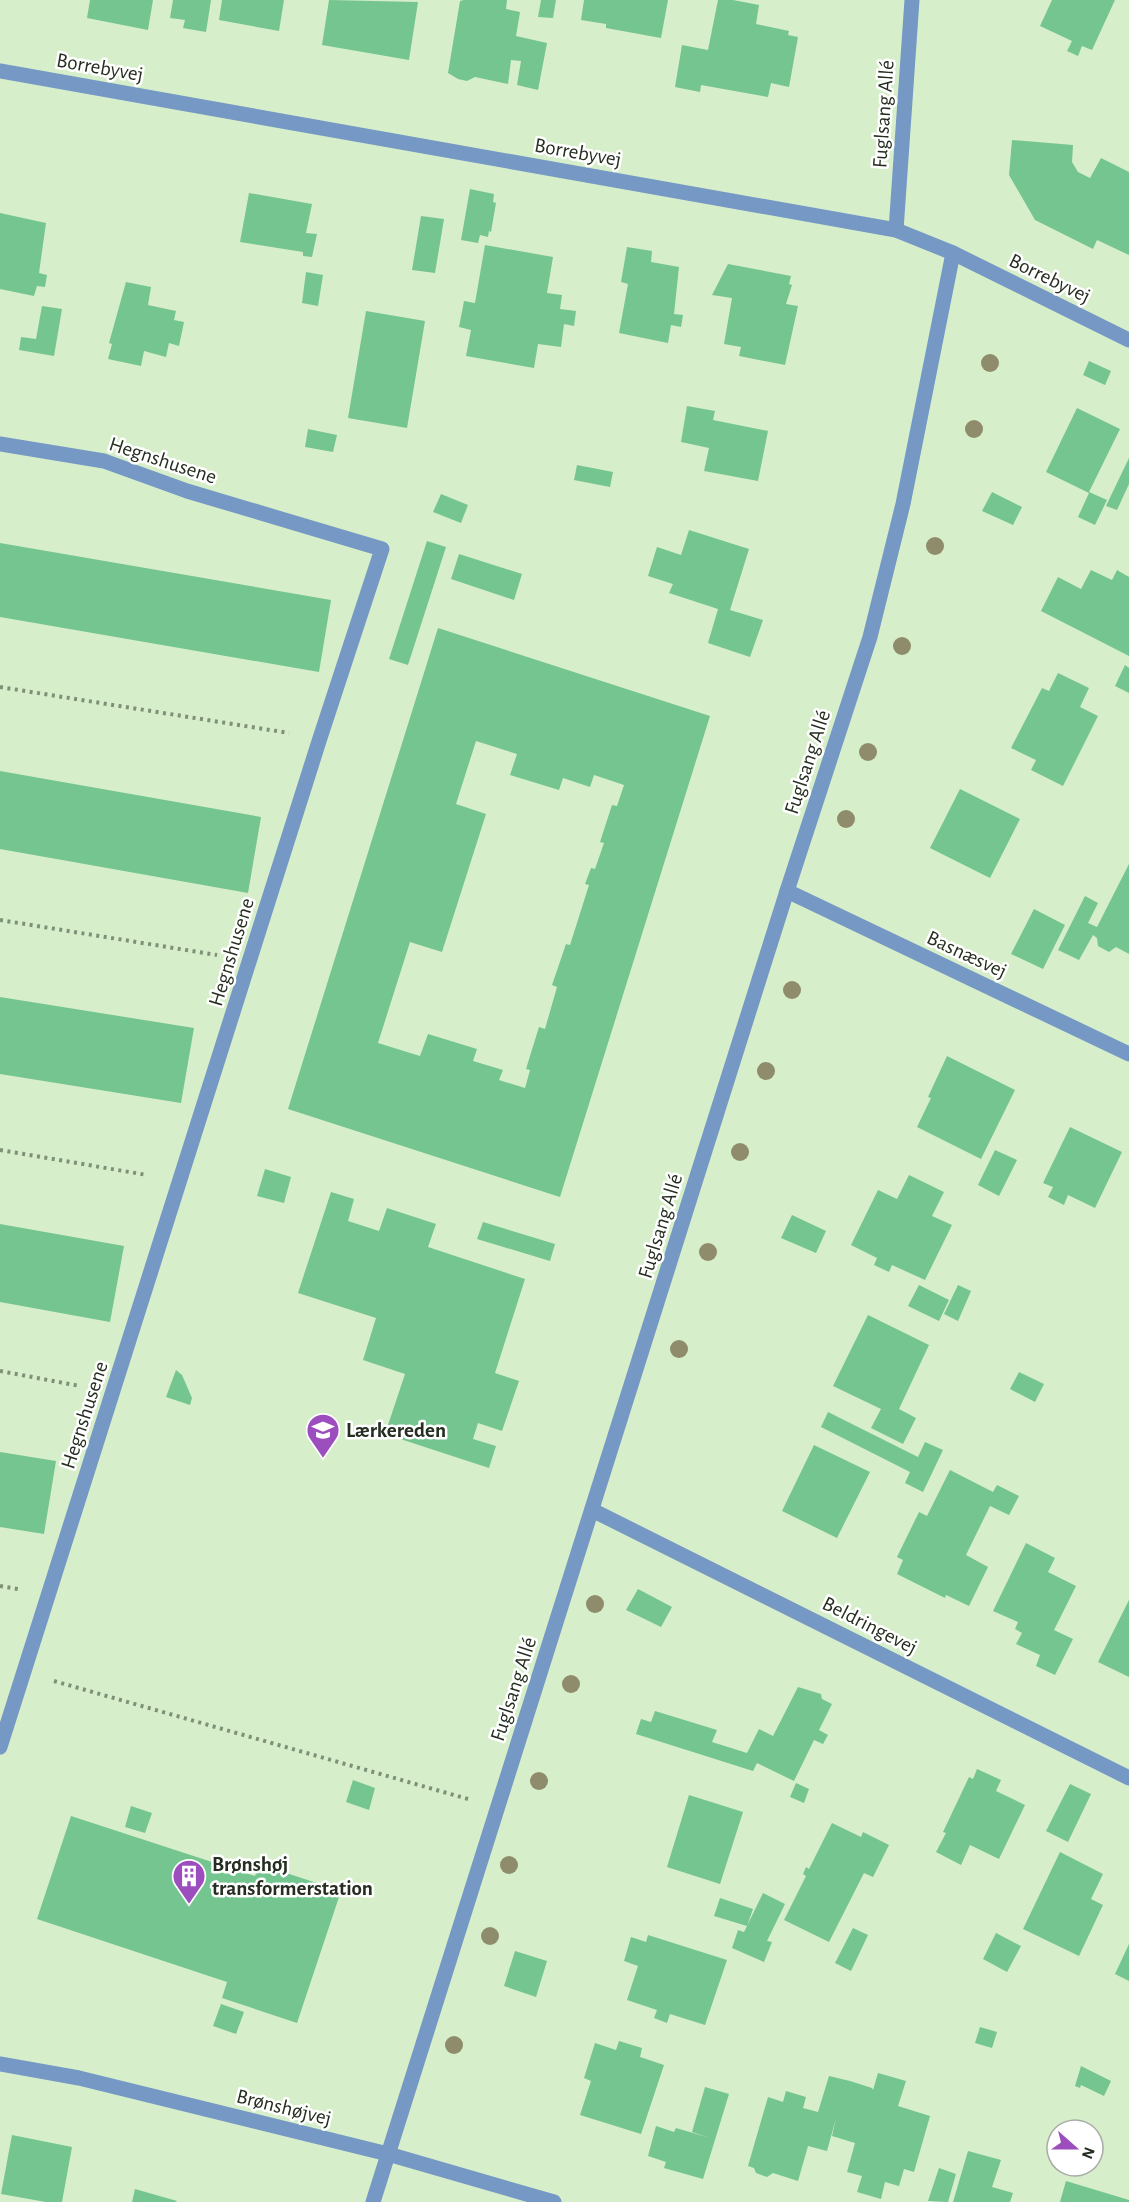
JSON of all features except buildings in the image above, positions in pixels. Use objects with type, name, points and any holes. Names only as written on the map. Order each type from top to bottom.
[{"type":"street","name":"Fuglsang Allé","points":[[896,230],[912,0]]},
{"type":"street","name":"Borrebyvej","points":[[0,71],[896,230],[953,253],[1129,340]]},
{"type":"street","name":"Fuglsang Allé","points":[[373,2202],[787,891],[870,637],[903,504],[953,253]]},
{"type":"street","name":"Hegnshusene","points":[[0,444],[105,461],[187,491],[382,549],[0,1747]]},
{"type":"street","name":"Basnæsvej","points":[[787,891],[1129,1054]]},
{"type":"street","name":"Beldringevej","points":[[592,1510],[1129,1778]]},
{"type":"street","name":"Brønshøjvej","points":[[0,2064],[79,2078],[388,2154],[554,2202]]},
{"type":"path","points":[[0,687],[320,738]]},
{"type":"path","points":[[0,920],[251,961]]},
{"type":"path","points":[[0,1150],[180,1180]]},
{"type":"path","points":[[0,1371],[113,1392]]},
{"type":"path","points":[[24,1672],[498,1808]]},
{"type":"place","name":"Lærkereden","points":[[323,1459]]},
{"type":"place","name":"Brønshøj transformerstation","points":[[189,1905]]}]
